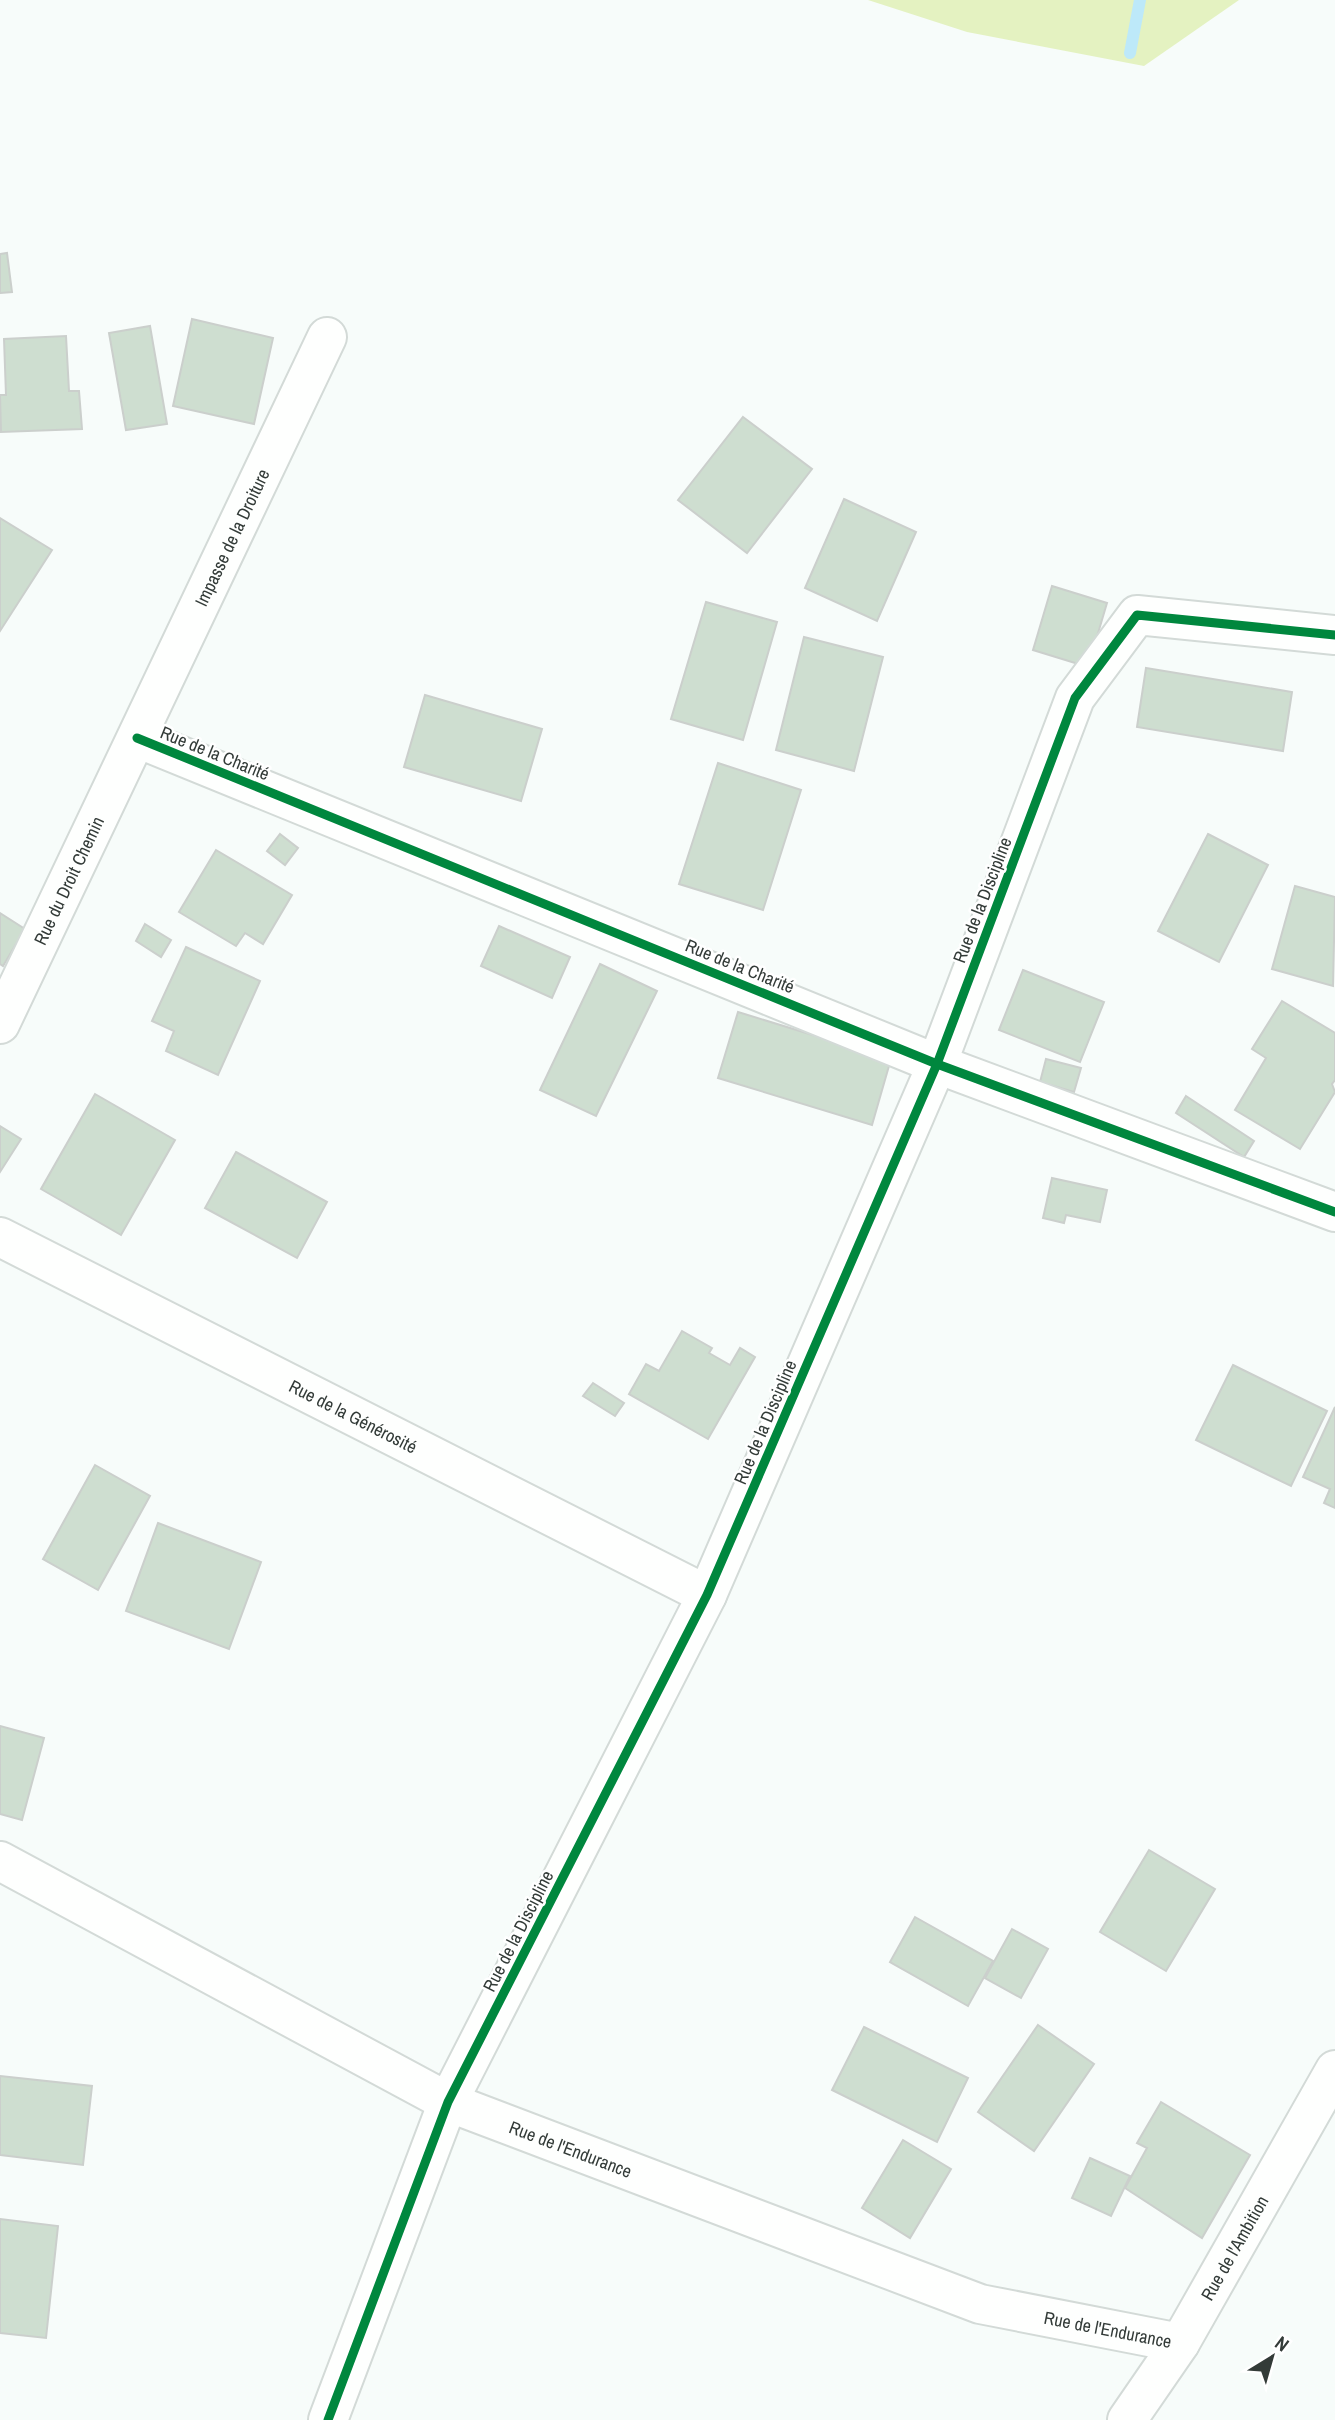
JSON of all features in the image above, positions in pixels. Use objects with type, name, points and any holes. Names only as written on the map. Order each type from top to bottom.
[{"type":"street","name":"Impasse de la Droiture","points":[[138,738],[327,337]]},
{"type":"street","name":"Rue de la Discipline","points":[[328,2420],[448,2102],[707,1595],[937,1064],[1075,698],[1137,615],[1335,635]]},
{"type":"street","name":"Rue du Droit Chemin","points":[[0,1024],[138,738]]},
{"type":"street","name":"Rue de la Charité","points":[[138,738],[937,1064],[1335,1212]]},
{"type":"street","name":"Rue de la Générosité","points":[[0,1237],[707,1595]]},
{"type":"street","name":"Rue de l'Endurance","points":[[0,1861],[448,2102],[980,2304],[1180,2343]]},
{"type":"street","name":"Rue de l'Ambition","points":[[1127,2420],[1180,2343],[1335,2070]]},
{"type":"green space","points":[[868,0],[1239,0],[1144,66],[967,32]]},
{"type":"building","points":[[7,253],[12,292],[0,293],[0,254]]},
{"type":"building","points":[[192,319],[273,338],[254,424],[173,406]]},
{"type":"building","points":[[150,326],[167,424],[126,430],[109,333]]},
{"type":"building","points":[[66,336],[69,391],[79,391],[82,429],[1,432],[0,395],[6,395],[4,339]]},
{"type":"building","points":[[743,417],[812,469],[747,553],[678,500]]},
{"type":"building","points":[[844,499],[916,532],[877,621],[805,588]]},
{"type":"building","points":[[0,518],[52,550],[0,631]]},
{"type":"building","points":[[1052,586],[1107,603],[1088,667],[1033,650]]},
{"type":"building","points":[[706,602],[777,622],[743,740],[671,719]]},
{"type":"building","points":[[804,637],[883,657],[854,771],[776,750]]},
{"type":"building","points":[[1146,668],[1292,692],[1283,751],[1137,727]]},
{"type":"building","points":[[425,695],[542,729],[521,801],[404,767]]},
{"type":"building","points":[[718,763],[801,790],[763,910],[679,884]]},
{"type":"building","points":[[280,834],[298,848],[285,865],[267,851]]},
{"type":"building","points":[[1208,834],[1268,865],[1219,962],[1158,931]]},
{"type":"building","points":[[216,850],[292,895],[263,944],[245,933],[236,946],[179,912]]},
{"type":"building","points":[[1295,886],[1335,897],[1333,986],[1272,969]]},
{"type":"building","points":[[0,913],[25,929],[3,966],[0,964]]},
{"type":"building","points":[[145,924],[171,940],[161,957],[136,941]]},
{"type":"building","points":[[499,926],[570,957],[552,998],[481,966]]},
{"type":"building","points":[[186,947],[260,981],[218,1075],[166,1051],[174,1031],[152,1021]]},
{"type":"building","points":[[600,964],[657,991],[596,1116],[540,1090]]},
{"type":"building","points":[[1023,970],[1104,1002],[1080,1062],[999,1030]]},
{"type":"building","points":[[1282,1001],[1335,1033],[1335,1080],[1332,1084],[1335,1092],[1300,1149],[1235,1110],[1266,1058],[1252,1049]]},
{"type":"building","points":[[738,1012],[891,1059],[872,1125],[718,1078]]},
{"type":"building","points":[[1046,1059],[1081,1068],[1074,1092],[1040,1082]]},
{"type":"building","points":[[95,1094],[175,1140],[121,1235],[41,1189]]},
{"type":"building","points":[[1186,1096],[1254,1141],[1244,1157],[1176,1113]]},
{"type":"building","points":[[0,1126],[21,1139],[0,1172]]},
{"type":"building","points":[[236,1152],[327,1202],[297,1258],[205,1208]]},
{"type":"building","points":[[1052,1178],[1107,1190],[1100,1222],[1066,1215],[1064,1223],[1043,1218]]},
{"type":"building","points":[[682,1331],[712,1348],[709,1353],[730,1365],[740,1348],[755,1357],[708,1439],[629,1394],[646,1364],[659,1371]]},
{"type":"building","points":[[1233,1365],[1327,1411],[1291,1486],[1196,1440]]},
{"type":"building","points":[[593,1383],[624,1403],[615,1416],[583,1396]]},
{"type":"building","points":[[1335,1407],[1335,1508],[1324,1503],[1330,1489],[1303,1477]]},
{"type":"building","points":[[95,1465],[150,1496],[98,1590],[43,1559]]},
{"type":"building","points":[[158,1523],[261,1562],[229,1649],[126,1611]]},
{"type":"building","points":[[0,1726],[44,1738],[22,1820],[0,1814]]},
{"type":"building","points":[[1149,1850],[1215,1889],[1166,1971],[1100,1932]]},
{"type":"building","points":[[915,1917],[993,1961],[968,2006],[890,1962]]},
{"type":"building","points":[[1012,1929],[1048,1949],[1021,1998],[985,1978]]},
{"type":"building","points":[[1038,2025],[1094,2064],[1034,2151],[978,2112]]},
{"type":"building","points":[[864,2027],[968,2078],[937,2142],[832,2090]]},
{"type":"building","points":[[0,2076],[92,2086],[83,2165],[0,2155]]},
{"type":"building","points":[[1161,2102],[1250,2155],[1202,2238],[1125,2188],[1147,2148],[1137,2143]]},
{"type":"building","points":[[903,2140],[951,2169],[910,2238],[862,2208]]},
{"type":"building","points":[[1090,2158],[1130,2176],[1111,2216],[1072,2198]]},
{"type":"building","points":[[0,2219],[58,2226],[46,2338],[0,2333]]},
{"type":"waterway","points":[[1130,53],[1140,0]]},
{"type":"cycle path","points":[[328,2420],[448,2102],[707,1595],[937,1064],[1075,698],[1137,615],[1335,635]]},
{"type":"cycle path","points":[[137,738],[937,1064],[1335,1212]]}]
